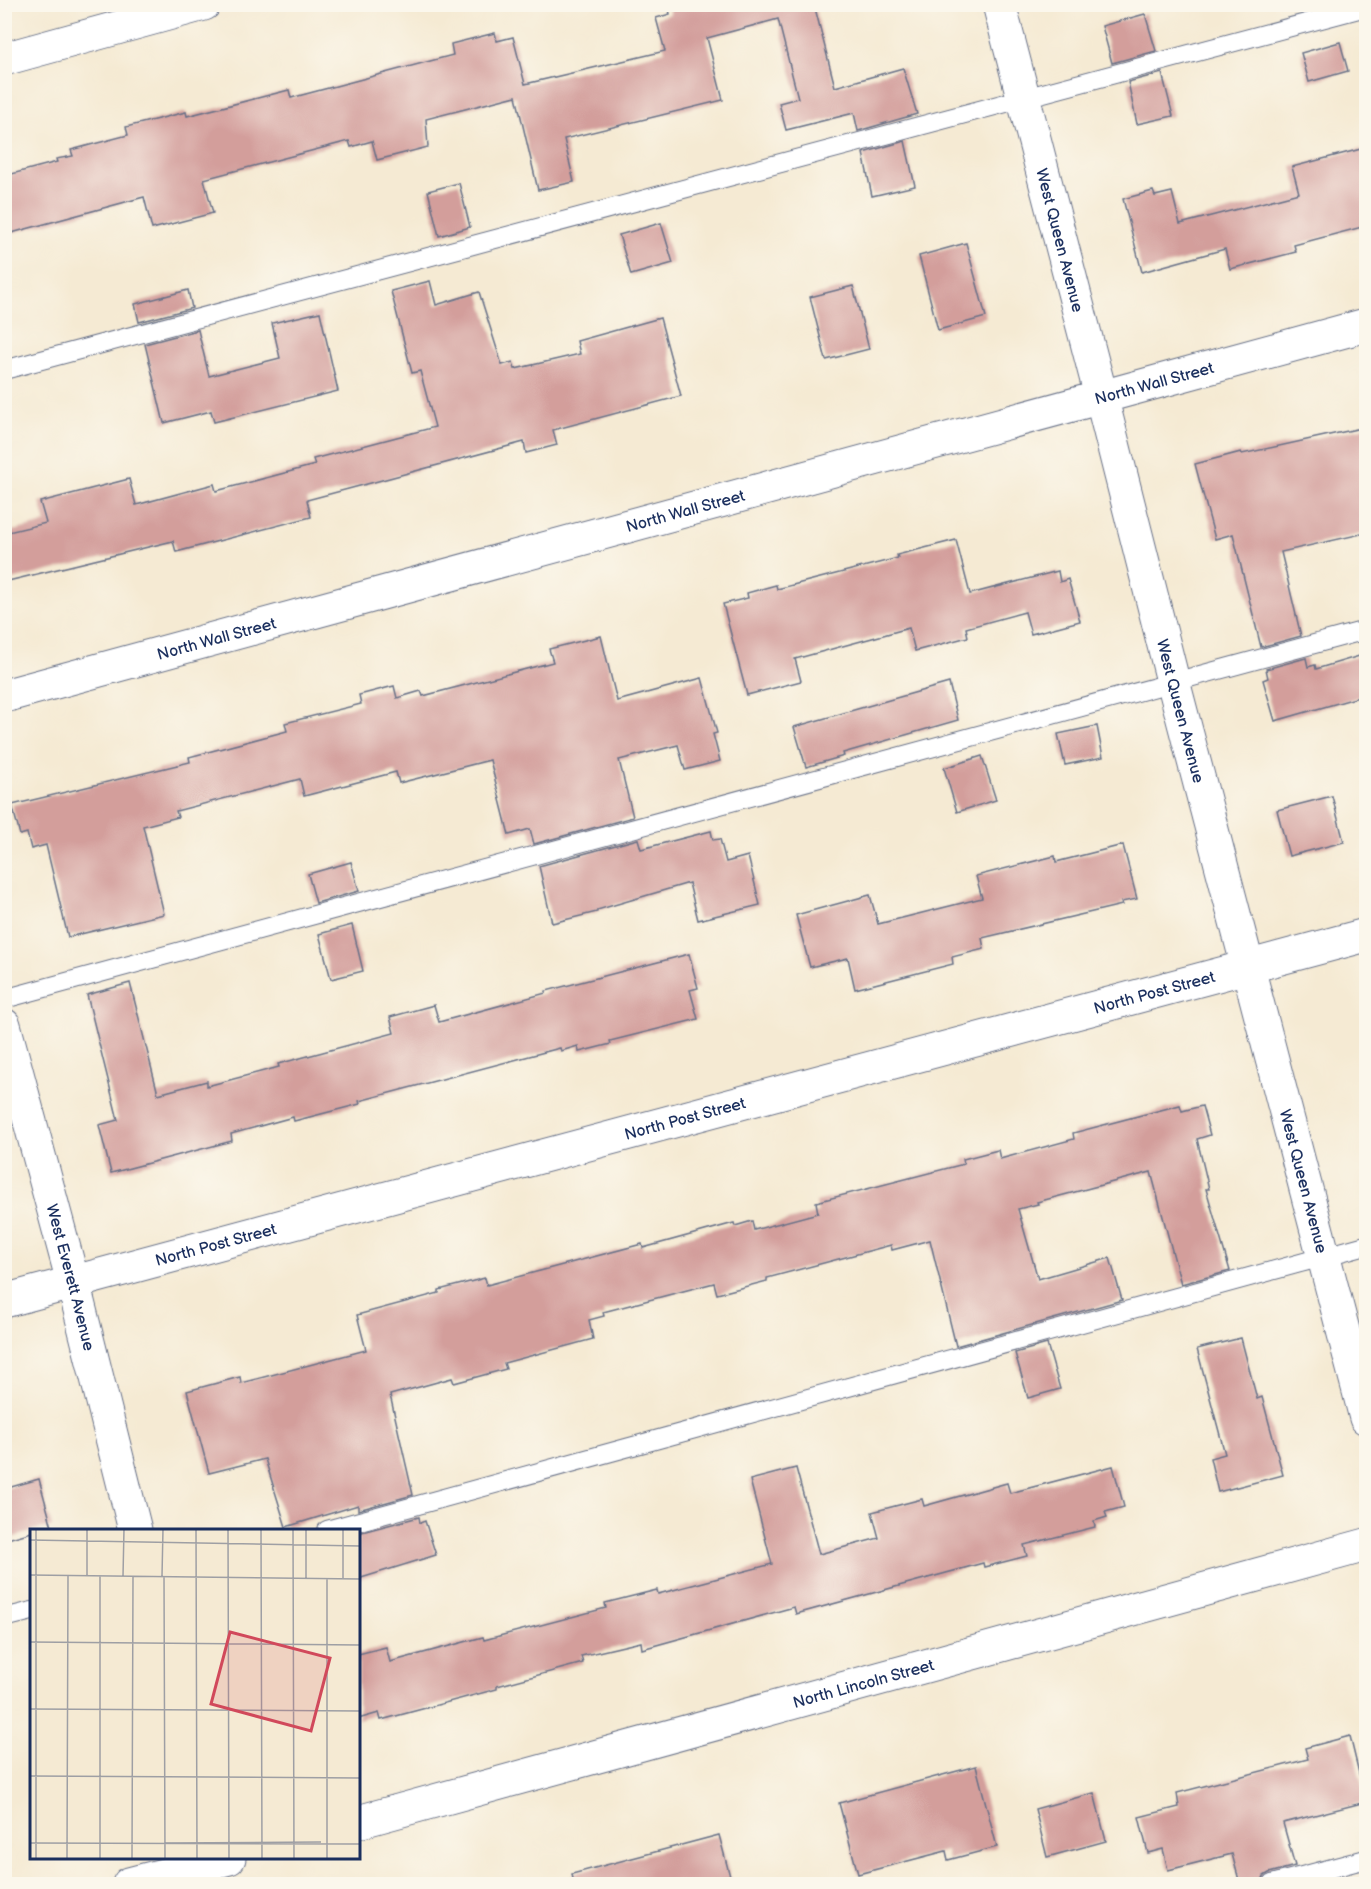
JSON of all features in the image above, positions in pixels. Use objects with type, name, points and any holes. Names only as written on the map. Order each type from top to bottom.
[{"type":"street","points":[[4,59],[204,4]]},
{"type":"street","name":"West Queen Avenue","points":[[999,4],[1247,968],[1366,1418]]},
{"type":"street","name":"North Wall Street","points":[[4,696],[1366,325]]},
{"type":"street","name":"North Post Street","points":[[4,1301],[1366,935]]},
{"type":"street","name":"West Everett Avenue","points":[[4,1025],[73,1282],[135,1529]]},
{"type":"street","name":"North Lincoln Street","points":[[360,1821],[1366,1545]]},
{"type":"street","points":[[129,1884],[224,1865]]},
{"type":"lane","points":[[4,370],[1366,7]]},
{"type":"lane","points":[[4,999],[1366,630]]},
{"type":"lane","points":[[331,1529],[1366,1245]]},
{"type":"lane","points":[[4,1618],[30,1612]]},
{"type":"lane","points":[[1272,1884],[1366,1859]]},
{"type":"building","points":[[668,4],[814,4],[835,87],[903,68],[917,114],[858,131],[854,113],[786,130],[779,103],[798,98],[778,19],[707,38],[723,100],[564,139],[574,182],[538,190],[516,96],[426,119],[428,147],[377,160],[372,141],[351,147],[349,141],[204,179],[213,213],[152,229],[144,197],[4,235],[4,176],[57,162],[56,159],[73,156],[71,150],[128,135],[126,127],[186,112],[187,116],[289,90],[291,98],[453,55],[451,44],[495,33],[497,41],[513,37],[525,84],[665,51],[656,18],[670,14]]},
{"type":"building","points":[[1145,14],[1156,51],[1112,63],[1102,26]]},
{"type":"building","points":[[1340,42],[1348,71],[1309,82],[1301,53]]},
{"type":"building","points":[[1162,73],[1173,116],[1137,124],[1128,82]]},
{"type":"building","points":[[905,141],[915,186],[872,196],[863,153]]},
{"type":"building","points":[[1361,149],[1366,172],[1366,226],[1294,245],[1296,252],[1230,269],[1225,249],[1142,272],[1123,199],[1153,191],[1155,196],[1172,192],[1180,224],[1299,193],[1292,167]]},
{"type":"building","points":[[459,183],[470,227],[439,236],[428,191]]},
{"type":"building","points":[[661,223],[673,263],[631,275],[619,235]]},
{"type":"building","points":[[966,243],[986,317],[938,330],[919,256]]},
{"type":"building","points":[[430,281],[436,305],[479,292],[502,365],[513,362],[515,369],[580,354],[577,341],[660,318],[681,396],[553,430],[557,445],[526,453],[524,442],[307,500],[311,517],[176,552],[173,541],[4,582],[4,533],[46,523],[40,502],[129,479],[136,505],[214,484],[216,491],[315,465],[313,459],[435,427],[420,371],[412,373],[391,291]]},
{"type":"building","points":[[853,286],[869,349],[826,360],[810,297]]},
{"type":"building","points":[[188,290],[192,308],[139,322],[135,304]]},
{"type":"building","points":[[320,312],[338,391],[214,422],[211,411],[164,423],[145,344],[198,330],[209,376],[280,358],[272,323]]},
{"type":"building","points":[[1366,427],[1366,533],[1281,552],[1301,636],[1261,647],[1233,534],[1215,539],[1195,464],[1241,452],[1242,454]]},
{"type":"building","points":[[956,540],[970,594],[1058,571],[1060,582],[1068,579],[1080,621],[1031,634],[1025,612],[966,628],[968,637],[915,651],[909,628],[795,659],[801,681],[747,695],[723,604],[748,598],[747,593],[776,585],[777,589],[898,558],[897,555]]},
{"type":"building","points":[[601,636],[617,701],[702,678],[717,733],[713,734],[720,761],[685,770],[678,745],[619,760],[633,817],[534,844],[530,829],[509,835],[490,760],[399,783],[396,772],[304,796],[300,779],[176,811],[178,817],[143,826],[164,914],[68,937],[46,845],[31,849],[27,833],[20,835],[12,805],[190,762],[189,757],[287,731],[285,723],[361,704],[359,695],[394,686],[397,698],[421,691],[423,696],[553,662],[549,649]]},
{"type":"building","points":[[1366,654],[1366,695],[1275,721],[1263,680],[1268,678],[1266,669],[1306,658],[1308,667],[1315,665],[1316,669]]},
{"type":"building","points":[[949,683],[958,720],[843,753],[844,756],[806,767],[794,727]]},
{"type":"building","points":[[1097,726],[1103,757],[1065,765],[1058,734]]},
{"type":"building","points":[[982,756],[996,800],[957,812],[944,768]]},
{"type":"building","points":[[1332,796],[1344,842],[1289,856],[1277,810]]},
{"type":"building","points":[[711,831],[713,840],[720,839],[726,862],[748,856],[760,905],[698,920],[689,883],[597,910],[597,912],[552,923],[539,866],[638,839],[641,849]]},
{"type":"building","points":[[1123,845],[1137,899],[1121,902],[1122,905],[982,938],[984,949],[952,957],[953,964],[855,989],[848,958],[810,967],[796,915],[870,895],[878,924],[982,898],[976,876],[1055,856],[1056,862]]},
{"type":"building","points":[[351,862],[359,891],[316,903],[308,874]]},
{"type":"building","points":[[352,925],[363,971],[331,979],[319,934]]},
{"type":"building","points":[[689,954],[698,988],[690,990],[698,1019],[610,1041],[611,1044],[579,1052],[578,1046],[561,1051],[560,1048],[359,1101],[360,1104],[294,1121],[293,1117],[231,1134],[232,1141],[111,1173],[99,1125],[118,1120],[87,995],[130,983],[158,1094],[207,1081],[207,1086],[279,1067],[278,1064],[394,1033],[390,1017],[434,1005],[439,1022],[546,993],[546,991]]},
{"type":"building","points":[[1180,1105],[1182,1111],[1202,1106],[1210,1135],[1197,1139],[1209,1189],[1206,1189],[1230,1271],[1181,1284],[1151,1172],[1018,1209],[1038,1279],[1110,1258],[1122,1300],[956,1346],[930,1240],[892,1250],[891,1245],[767,1278],[767,1281],[717,1294],[714,1283],[603,1312],[604,1316],[589,1320],[593,1339],[504,1363],[506,1369],[454,1383],[452,1378],[390,1395],[413,1495],[358,1510],[358,1505],[286,1527],[265,1459],[209,1473],[187,1391],[240,1377],[241,1383],[366,1350],[357,1315],[485,1278],[487,1285],[642,1244],[643,1248],[734,1223],[735,1226],[752,1221],[754,1230],[818,1213],[816,1202],[964,1164],[963,1159],[998,1150],[1000,1159],[1074,1139],[1073,1133]]},
{"type":"building","points":[[1241,1338],[1257,1399],[1262,1397],[1283,1475],[1218,1492],[1210,1458],[1225,1454],[1197,1349]]},
{"type":"building","points":[[1047,1344],[1060,1389],[1028,1398],[1015,1353]]},
{"type":"building","points":[[1113,1466],[1124,1507],[1105,1512],[1107,1517],[1094,1521],[1095,1527],[1024,1545],[1027,1556],[984,1567],[983,1563],[796,1614],[794,1607],[642,1649],[641,1642],[581,1656],[583,1663],[497,1686],[497,1689],[381,1720],[379,1713],[360,1718],[360,1654],[386,1647],[390,1662],[606,1608],[605,1603],[657,1590],[658,1594],[772,1564],[750,1480],[796,1468],[819,1554],[879,1538],[872,1512],[922,1499],[924,1506],[1007,1483],[1010,1493]]},
{"type":"building","points":[[39,1479],[52,1527],[30,1529],[30,1533],[4,1540],[4,1489]]},
{"type":"building","points":[[419,1517],[420,1523],[425,1521],[436,1555],[360,1578],[360,1532]]},
{"type":"building","points":[[1350,1736],[1366,1802],[1283,1823],[1295,1866],[1269,1873],[1264,1876],[1261,1884],[1240,1884],[1232,1854],[1168,1870],[1163,1849],[1148,1853],[1139,1817],[1179,1807],[1177,1793],[1308,1759],[1305,1748]]},
{"type":"building","points":[[976,1766],[997,1847],[948,1860],[946,1851],[858,1874],[839,1803]]},
{"type":"building","points":[[1094,1793],[1106,1841],[1047,1857],[1035,1809]]},
{"type":"building","points":[[719,1835],[732,1884],[574,1884],[572,1874]]}]
